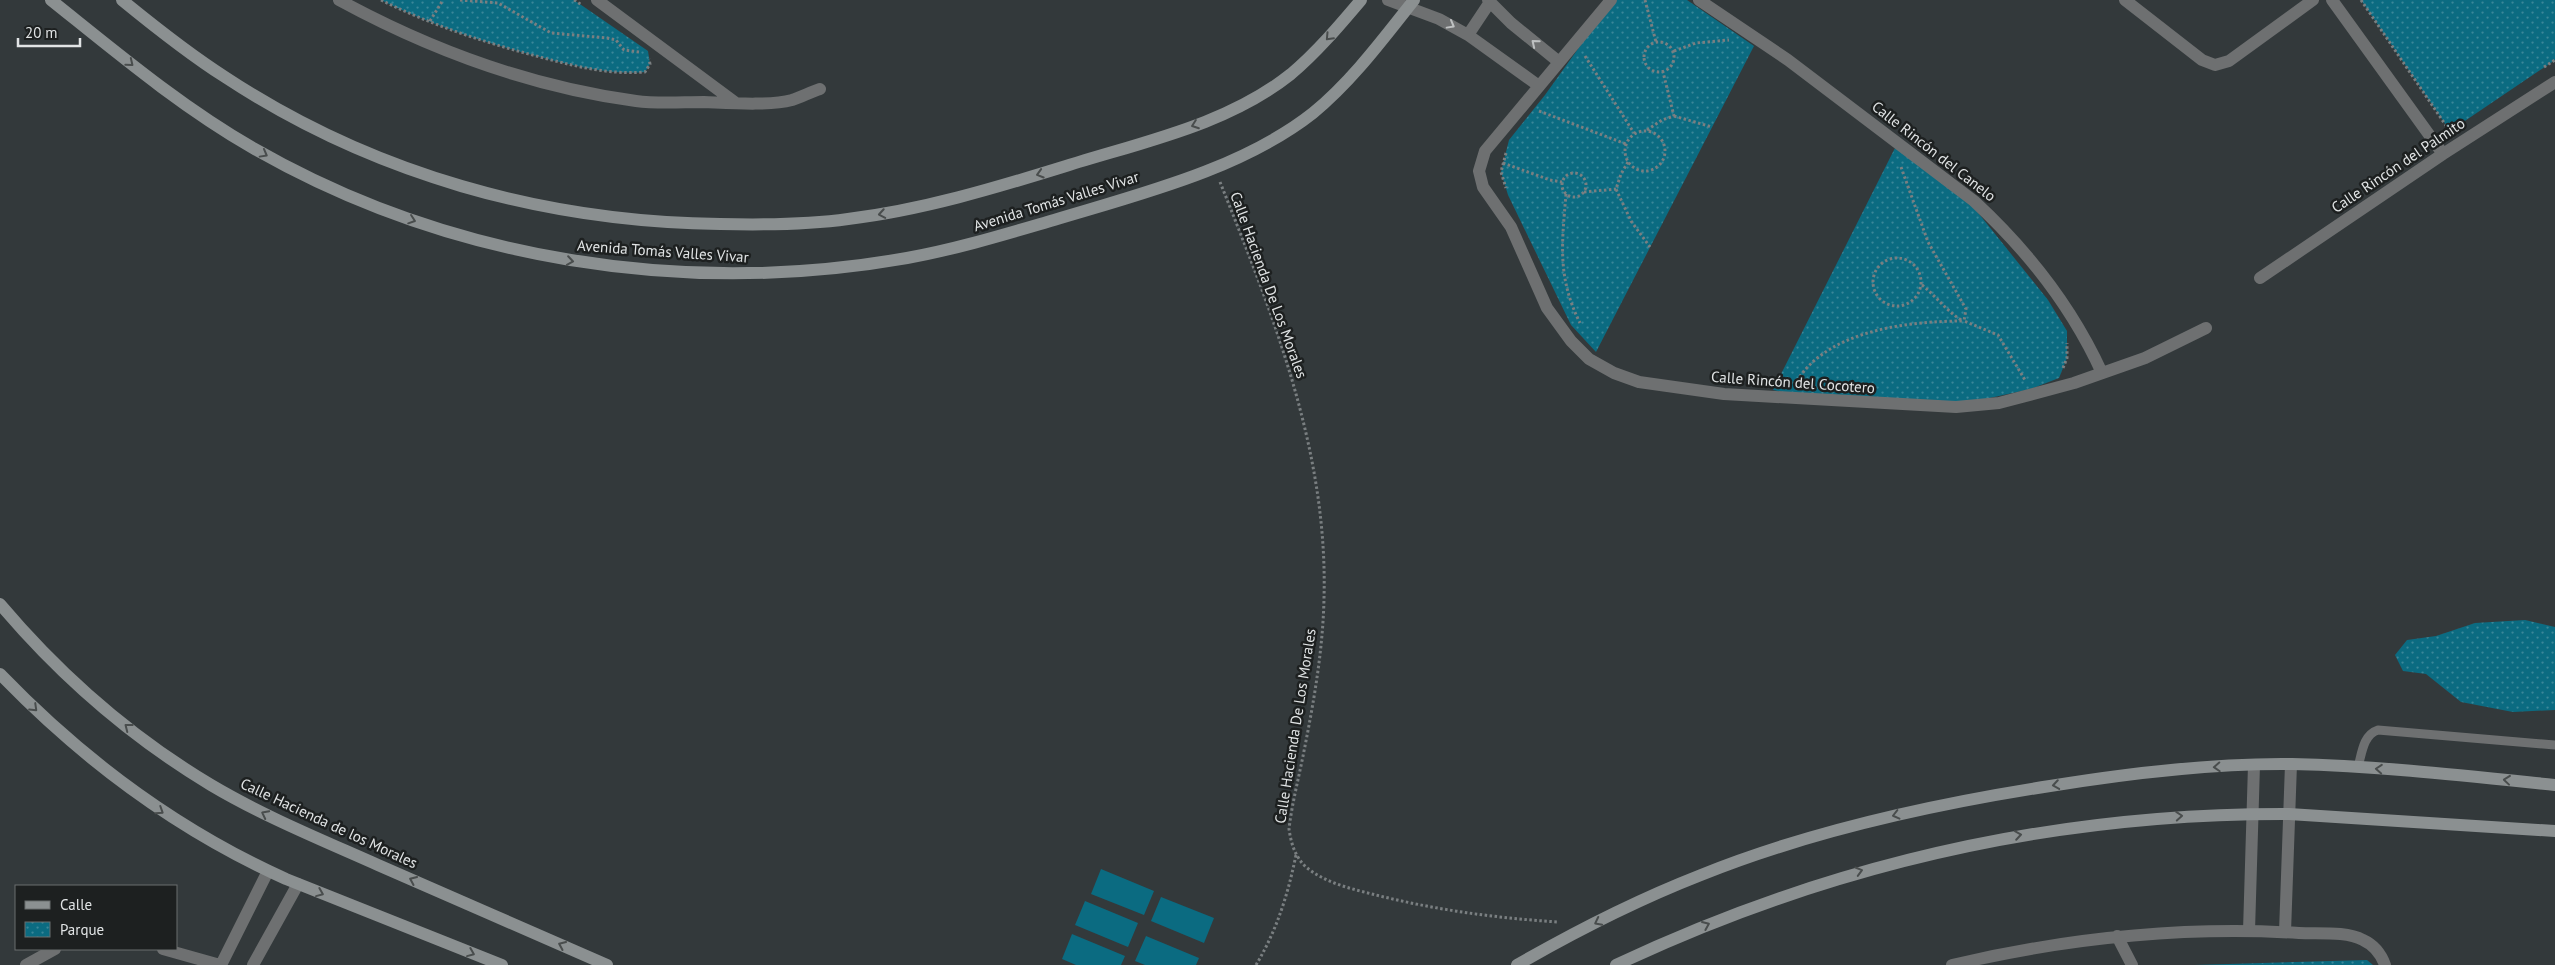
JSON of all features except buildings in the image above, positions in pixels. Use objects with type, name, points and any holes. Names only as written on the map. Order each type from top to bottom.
[{"type":"street","name":"Avenida Tomás Valles Vivar","points":[[51,0],[184,105],[288,167],[382,210],[477,241],[562,260],[614,267],[730,273],[790,272],[859,266],[910,258],[1001,236],[1214,168],[1270,141],[1314,112],[1340,88],[1412,4]]},
{"type":"street","name":"Avenida Tomás Valles Vivar","points":[[122,0],[196,58],[266,102],[369,153],[453,185],[540,206],[611,218],[683,223],[769,224],[846,220],[906,210],[1013,182],[1194,126],[1248,103],[1289,75],[1313,54],[1360,0]]},
{"type":"street","points":[[340,0],[387,26],[451,52],[500,70],[571,89],[637,101],[736,103],[791,100],[820,89]]},
{"type":"street","points":[[597,0],[736,103]]},
{"type":"street","points":[[1388,0],[1412,4],[1468,35],[1539,86],[1611,0]]},
{"type":"street","name":"Calle Rincón del Canelo","points":[[1699,0],[1788,60],[1974,201],[1997,223],[2050,284],[2088,344],[2102,373]]},
{"type":"street","points":[[2125,0],[2202,60],[2215,65],[2230,61],[2313,0]]},
{"type":"street","points":[[2332,0],[2443,154]]},
{"type":"street","points":[[1468,35],[1488,1],[1511,23],[1559,62]]},
{"type":"street","name":"Calle Rincón del Palmito","points":[[2260,278],[2443,154],[2555,82]]},
{"type":"street","name":"Calle Rincón del Cocotero","points":[[1539,86],[1485,151],[1478,171],[1483,187],[1511,227],[1548,308],[1571,341],[1589,359],[1614,373],[1639,382],[1724,394],[1956,407],[2025,397],[2102,373],[2145,358],[2206,328]]},
{"type":"street","name":"Calle Hacienda de los Morales","points":[[0,604],[47,655],[84,691],[146,741],[211,784],[306,834],[607,965]]},
{"type":"street","points":[[0,674],[58,731],[99,766],[187,828],[268,871],[502,965]]},
{"type":"street","points":[[2285,932],[2291,764]]},
{"type":"street","points":[[1517,965],[1641,900],[1704,874],[1767,852],[1895,815],[1949,803],[2094,779],[2174,770],[2254,765],[2291,764],[2358,767],[2555,785]]},
{"type":"street","points":[[2249,931],[2254,765]]},
{"type":"street","points":[[1616,965],[1734,913],[1805,888],[1945,849],[2001,838],[2106,823],[2189,815],[2290,814],[2555,831]]},
{"type":"street","points":[[168,950],[221,965],[268,871]]},
{"type":"street","points":[[253,965],[298,884]]},
{"type":"street","points":[[1952,965],[2048,944],[2117,936],[2249,931],[2343,935],[2362,939],[2373,946],[2382,957],[2385,965]]},
{"type":"street","points":[[2117,936],[2132,965]]},
{"type":"street","points":[[26,965],[53,950]]},
{"type":"lane","points":[[2358,767],[2366,738],[2370,732],[2378,730],[2555,745]]},
{"type":"path","points":[[381,0],[430,21],[495,45],[587,69],[621,74]]},
{"type":"path","points":[[430,21],[443,0]]},
{"type":"path","points":[[460,0],[498,3],[551,33],[607,38],[616,40],[624,50],[633,53],[648,51]]},
{"type":"path","points":[[1645,0],[1656,42]]},
{"type":"path","points":[[2360,0],[2450,131],[2458,126]]},
{"type":"path","points":[[1674,51],[1696,43],[1732,40]]},
{"type":"path","points":[[1656,42],[1664,42],[1674,51],[1674,61],[1668,70],[1658,72],[1648,68],[1644,58],[1647,48],[1656,42]]},
{"type":"path","points":[[1584,55],[1634,134]]},
{"type":"path","points":[[2539,71],[2555,60]]},
{"type":"path","points":[[1663,72],[1674,116]]},
{"type":"path","points":[[1534,109],[1626,144]]},
{"type":"path","points":[[1647,130],[1654,132],[1663,142],[1665,149],[1661,162],[1656,167],[1644,171],[1632,167],[1628,162],[1625,150],[1626,144],[1634,134],[1647,130],[1662,120],[1674,116],[1712,126]]},
{"type":"path","points":[[1507,147],[1501,172],[1508,195]]},
{"type":"path","points":[[1628,162],[1620,174],[1616,189],[1631,221],[1650,247]]},
{"type":"path","points":[[1899,162],[1928,242],[1966,309],[1964,321]]},
{"type":"path","points":[[1503,163],[1550,180],[1562,182]]},
{"type":"path","name":"Calle Hacienda De Los Morales","points":[[1214,168],[1284,348],[1311,458],[1320,520],[1324,598],[1313,697],[1289,822],[1291,843],[1296,854]]},
{"type":"path","points":[[1562,182],[1569,173],[1580,174],[1586,184],[1584,192]]},
{"type":"path","points":[[1562,182],[1566,194],[1561,262],[1570,302],[1582,327]]},
{"type":"path","points":[[1566,194],[1573,197],[1584,192],[1616,189]]},
{"type":"path","points":[[1922,285],[1915,300],[1900,307],[1892,306],[1884,303],[1874,291],[1874,274],[1883,262],[1891,258],[1907,259],[1919,270],[1922,285],[1938,298],[1949,313],[1998,335],[2026,381]]},
{"type":"path","points":[[1795,384],[1806,366],[1843,343],[1888,326],[1933,321],[1964,321]]},
{"type":"path","points":[[2062,371],[2067,358],[2067,340]]},
{"type":"path","points":[[1296,854],[1311,870],[1348,888],[1441,909],[1564,923]]},
{"type":"path","points":[[1256,965],[1287,898],[1296,854]]},
{"type":"green space","points":[[381,0],[574,0],[648,51],[650,64],[645,72],[631,73],[605,71],[566,64],[459,33]]},
{"type":"green space","points":[[1613,0],[1687,0],[1754,46],[1596,352],[1571,325],[1508,195],[1501,172],[1509,140],[1545,95]]},
{"type":"green space","points":[[2361,0],[2555,0],[2555,60],[2450,131]]},
{"type":"green space","points":[[1895,148],[1959,189],[2048,300],[2067,331],[2067,358],[2059,378],[2031,389],[1985,399],[1936,404],[1814,399],[1773,390]]},
{"type":"green space","points":[[2525,620],[2555,627],[2555,710],[2513,712],[2461,702],[2426,674],[2403,671],[2395,655],[2407,640],[2436,636],[2475,623]]},
{"type":"green space","points":[[1101,869],[1154,891],[1144,915],[1091,894]]},
{"type":"green space","points":[[1161,897],[1214,918],[1204,943],[1151,921]]},
{"type":"green space","points":[[1085,901],[1138,923],[1128,947],[1075,925]]},
{"type":"green space","points":[[1072,934],[1125,956],[1121,965],[1076,965],[1062,959]]},
{"type":"green space","points":[[1146,936],[1199,958],[1196,965],[1145,965],[1135,961]]},
{"type":"green space","points":[[2367,960],[2373,965],[2194,965]]}]
